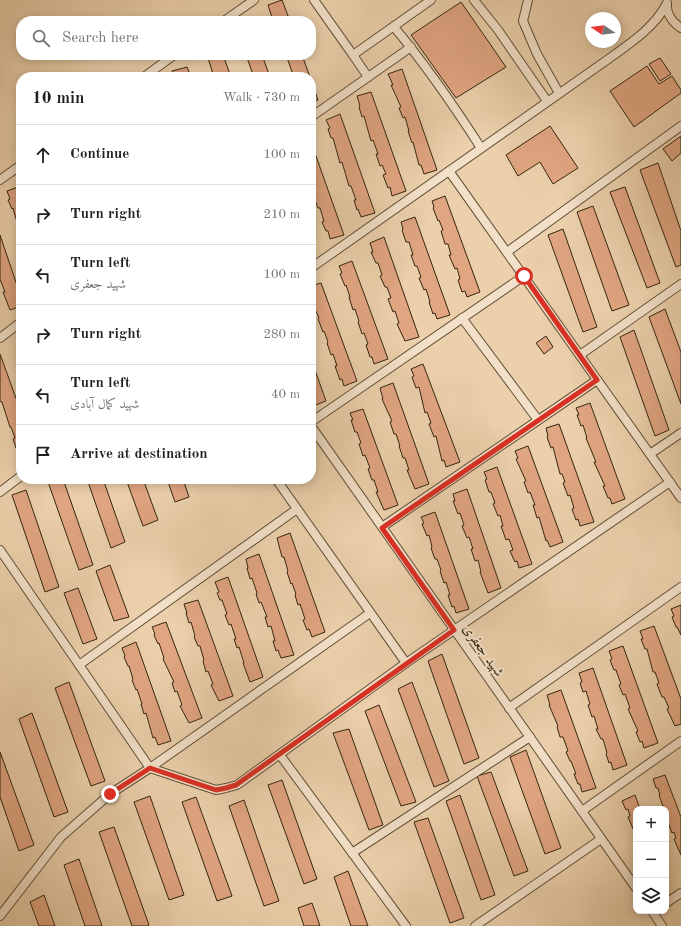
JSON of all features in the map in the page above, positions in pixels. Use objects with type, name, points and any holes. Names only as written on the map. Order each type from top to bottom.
[{"type":"street","points":[[231,16],[254,0]]},
{"type":"street","points":[[314,0],[368,77]]},
{"type":"street","points":[[353,55],[432,0]]},
{"type":"street","points":[[474,0],[498,30],[547,101]]},
{"type":"street","points":[[528,0],[523,21],[537,54],[559,93]]},
{"type":"street","points":[[316,264],[642,34],[660,17],[667,2]]},
{"type":"street","points":[[667,2],[667,12],[680,28]]},
{"type":"street","points":[[394,27],[411,47],[481,148]]},
{"type":"street","points":[[316,113],[411,47]]},
{"type":"street","points":[[151,72],[167,60]]},
{"type":"street","points":[[507,252],[681,126]]},
{"type":"street","points":[[0,180],[16,169]]},
{"type":"street","points":[[449,171],[681,498]]},
{"type":"street","points":[[316,419],[524,276]]},
{"type":"street","points":[[580,355],[681,284]]},
{"type":"street","points":[[462,318],[538,420]]},
{"type":"street","points":[[0,338],[16,326]]},
{"type":"street","points":[[382,528],[597,380]]},
{"type":"street","name":"شهید جعفری","points":[[316,433],[633,884]]},
{"type":"street","points":[[650,454],[681,433]]},
{"type":"street","points":[[0,492],[16,480]]},
{"type":"street","points":[[0,550],[150,768],[216,790],[236,785],[280,755],[406,663],[670,482]]},
{"type":"street","points":[[280,484],[406,663]]},
{"type":"street","points":[[79,665],[297,509]]},
{"type":"street","points":[[509,708],[681,587]]},
{"type":"street","points":[[0,916],[61,837],[110,794],[150,768],[370,613]]},
{"type":"street","points":[[352,853],[530,737]]},
{"type":"street","points":[[582,811],[681,741]]},
{"type":"street","points":[[280,755],[406,926]]},
{"type":"street","points":[[475,926],[601,839]]},
{"type":"street","points":[[669,901],[681,893]]},
{"type":"street","points":[[655,914],[662,926]]},
{"type":"building","points":[[282,0],[288,16],[271,16],[268,5]]},
{"type":"building","points":[[461,2],[506,67],[456,98],[411,35]]},
{"type":"building","points":[[660,58],[671,74],[660,81],[649,64]]},
{"type":"building","points":[[209,60],[225,60],[229,72],[212,72]]},
{"type":"building","points":[[248,60],[264,60],[268,72],[252,72]]},
{"type":"building","points":[[288,60],[304,60],[308,72],[292,72]]},
{"type":"building","points":[[647,66],[659,84],[672,76],[681,90],[681,93],[634,127],[610,91]]},
{"type":"building","points":[[187,67],[189,72],[172,72]]},
{"type":"building","points":[[402,69],[437,170],[424,174],[421,165],[419,165],[405,117],[403,118],[399,108],[401,107],[391,85],[393,85],[388,74]]},
{"type":"building","points":[[371,92],[406,191],[392,196],[390,187],[388,188],[383,175],[386,174],[382,165],[380,166],[376,154],[378,154],[373,140],[371,141],[364,116],[362,117],[359,107],[357,96]]},
{"type":"building","points":[[340,114],[375,213],[361,217],[358,209],[357,210],[354,200],[356,200],[351,186],[349,186],[342,162],[340,163],[333,138],[331,138],[328,129],[330,128],[326,120]]},
{"type":"building","points":[[550,126],[578,168],[553,184],[540,162],[518,176],[506,155]]},
{"type":"building","points":[[681,136],[681,153],[672,161],[663,149]]},
{"type":"building","points":[[316,156],[344,235],[330,239],[328,231],[326,231],[322,222],[324,221],[320,208],[318,208],[316,203]]},
{"type":"building","points":[[658,163],[681,231],[681,265],[676,267],[640,170]]},
{"type":"building","points":[[625,187],[660,283],[647,288],[610,192]]},
{"type":"building","points":[[16,188],[16,219],[13,208],[12,209],[8,200],[10,199],[7,191]]},
{"type":"building","points":[[445,196],[480,292],[467,297],[465,291],[462,292],[458,280],[460,279],[457,268],[455,269],[449,255],[451,255],[448,244],[445,244],[441,231],[443,230],[433,208],[432,201]]},
{"type":"building","points":[[593,206],[629,305],[612,311],[577,212]]},
{"type":"building","points":[[415,217],[450,315],[437,319],[435,313],[433,314],[426,289],[424,290],[419,278],[421,277],[411,255],[413,255],[409,242],[406,242],[402,230],[401,222]]},
{"type":"building","points":[[563,229],[597,327],[583,332],[548,235]]},
{"type":"building","points":[[0,235],[16,282],[16,308],[10,310],[0,279]]},
{"type":"building","points":[[384,237],[419,337],[405,341],[397,324],[399,323],[395,311],[393,312],[388,299],[391,298],[387,287],[385,287],[380,276],[382,275],[378,263],[376,263],[371,252],[373,252],[370,243]]},
{"type":"building","points":[[352,261],[388,359],[374,364],[366,345],[368,344],[364,333],[362,334],[355,309],[353,310],[346,285],[345,286],[340,274],[342,273],[339,266]]},
{"type":"building","points":[[321,283],[357,381],[344,386],[342,379],[340,380],[333,354],[331,355],[328,342],[318,319],[319,318],[316,311],[316,284]]},
{"type":"building","points":[[665,309],[681,352],[681,404],[649,317]]},
{"type":"building","points":[[634,330],[669,430],[655,436],[620,337]]},
{"type":"building","points":[[546,336],[553,347],[544,354],[536,343]]},
{"type":"building","points":[[0,354],[16,398],[16,448],[13,439],[15,438],[2,402],[0,401]]},
{"type":"building","points":[[423,364],[460,462],[446,467],[444,460],[442,461],[436,436],[434,437],[429,424],[431,423],[427,412],[425,413],[419,387],[416,388],[412,377],[414,376],[411,369]]},
{"type":"building","points":[[316,373],[326,401],[316,405]]},
{"type":"building","points":[[393,383],[429,484],[415,489],[407,470],[409,470],[405,458],[403,458],[396,434],[394,434],[390,422],[392,421],[382,399],[380,388]]},
{"type":"building","points":[[590,403],[625,499],[612,504],[610,498],[608,498],[603,486],[605,486],[594,462],[596,462],[586,438],[583,425],[581,426],[577,415],[579,415],[576,408]]},
{"type":"building","points":[[363,409],[398,505],[384,510],[376,492],[378,492],[374,480],[372,480],[368,469],[370,468],[365,455],[363,456],[359,444],[361,443],[357,432],[355,432],[351,420],[353,420],[350,413]]},
{"type":"building","points":[[559,424],[594,522],[580,526],[572,509],[574,508],[570,495],[568,496],[563,483],[565,482],[562,474],[560,474],[553,447],[551,448],[547,437],[546,428]]},
{"type":"building","points":[[528,446],[563,542],[550,547],[547,540],[546,541],[539,517],[537,518],[533,505],[535,505],[530,492],[528,493],[524,482],[526,481],[516,459],[518,458],[515,451]]},
{"type":"building","points":[[497,467],[532,564],[519,568],[517,561],[515,562],[510,551],[513,550],[509,539],[506,540],[501,526],[503,526],[500,515],[498,516],[493,504],[495,503],[485,480],[487,479],[484,472]]},
{"type":"building","points":[[49,484],[65,484],[93,565],[79,570]]},
{"type":"building","points":[[89,484],[105,484],[125,542],[111,548]]},
{"type":"building","points":[[128,484],[145,484],[158,520],[143,526]]},
{"type":"building","points":[[169,484],[185,484],[189,497],[175,502]]},
{"type":"building","points":[[467,489],[501,588],[488,593],[480,572],[478,560],[475,561],[469,537],[467,538],[462,526],[464,525],[460,513],[458,514],[453,501],[455,501],[453,494]]},
{"type":"building","points":[[26,490],[59,587],[45,592],[12,495]]},
{"type":"building","points":[[435,512],[469,609],[456,613],[454,606],[452,607],[448,595],[450,595],[446,582],[444,583],[437,559],[435,559],[431,548],[429,535],[427,536],[422,524],[424,523],[421,517]]},
{"type":"building","points":[[290,533],[325,632],[312,637],[303,620],[305,619],[300,604],[298,605],[296,594],[292,583],[291,584],[277,538]]},
{"type":"building","points":[[259,554],[294,655],[281,658],[278,650],[276,651],[271,626],[268,627],[265,617],[267,617],[261,602],[259,603],[252,578],[250,579],[246,559]]},
{"type":"building","points":[[110,565],[129,617],[114,621],[96,571]]},
{"type":"building","points":[[228,577],[263,677],[250,682],[239,647],[237,648],[234,639],[236,639],[231,624],[229,625],[222,600],[220,600],[217,593],[219,592],[215,582]]},
{"type":"building","points":[[78,588],[97,639],[83,644],[64,593]]},
{"type":"building","points":[[198,600],[233,696],[219,701],[211,685],[213,684],[208,671],[206,672],[200,646],[198,646],[194,637],[191,622],[189,623],[184,604]]},
{"type":"building","points":[[681,605],[681,635],[672,617],[674,616],[671,609]]},
{"type":"building","points":[[166,622],[202,718],[189,723],[180,706],[182,705],[177,691],[175,692],[172,683],[174,682],[163,659],[164,658],[159,643],[158,644],[152,627]]},
{"type":"building","points":[[654,626],[681,699],[681,724],[675,726],[667,709],[669,708],[664,697],[662,697],[657,684],[659,683],[655,672],[653,672],[647,649],[645,649],[641,639],[643,639],[640,631]]},
{"type":"building","points":[[136,642],[171,741],[158,745],[155,737],[153,738],[146,713],[144,714],[137,689],[136,690],[132,680],[129,666],[124,657],[122,648]]},
{"type":"building","points":[[623,646],[658,743],[644,748],[642,741],[640,742],[636,732],[638,731],[628,709],[630,708],[625,694],[623,695],[619,685],[621,684],[616,670],[614,670],[610,660],[612,659],[609,651]]},
{"type":"building","points":[[442,654],[479,758],[464,764],[428,661]]},
{"type":"building","points":[[593,668],[627,765],[613,770],[611,762],[609,763],[606,754],[603,739],[601,739],[596,729],[598,729],[594,716],[592,717],[588,705],[590,704],[586,691],[583,692],[580,683],[582,682],[579,673]]},
{"type":"building","points":[[69,682],[105,781],[91,786],[55,688]]},
{"type":"building","points":[[412,682],[449,781],[434,787],[398,689]]},
{"type":"building","points":[[561,690],[596,788],[582,792],[580,784],[578,784],[574,774],[576,774],[571,761],[566,752],[568,751],[563,737],[560,737],[558,726],[549,705],[547,695]]},
{"type":"building","points":[[379,705],[416,802],[401,806],[365,711]]},
{"type":"building","points":[[32,713],[68,812],[54,817],[19,719]]},
{"type":"building","points":[[349,729],[383,825],[369,830],[333,733]]},
{"type":"building","points":[[526,750],[561,848],[545,854],[510,757]]},
{"type":"building","points":[[0,752],[34,845],[19,851],[0,797]]},
{"type":"building","points":[[491,772],[528,871],[514,876],[477,776]]},
{"type":"building","points":[[665,775],[681,817],[681,855],[674,839],[676,838],[674,832],[672,833],[669,825],[669,806],[663,806],[658,788],[656,788],[653,779]]},
{"type":"building","points":[[282,780],[317,879],[304,884],[268,785]]},
{"type":"building","points":[[460,795],[495,895],[481,900],[446,801]]},
{"type":"building","points":[[635,795],[639,806],[633,806],[633,829],[628,817],[630,816],[628,809],[626,810],[622,801]]},
{"type":"building","points":[[150,796],[184,895],[169,900],[134,802]]},
{"type":"building","points":[[196,797],[232,896],[217,901],[182,802]]},
{"type":"building","points":[[244,800],[279,901],[264,906],[229,806]]},
{"type":"building","points":[[428,818],[464,918],[450,923],[414,822]]},
{"type":"building","points":[[114,827],[149,925],[147,926],[132,926],[99,832]]},
{"type":"building","points":[[79,859],[102,926],[85,926],[64,865]]},
{"type":"building","points":[[348,871],[368,926],[351,926],[334,877]]},
{"type":"building","points":[[44,895],[55,926],[39,926],[30,902]]},
{"type":"building","points":[[312,903],[320,926],[304,926],[298,908]]},
{"type":"route","points":[[110,794],[150,768],[216,790],[236,785],[454,630],[382,528],[597,380],[524,276]]}]
